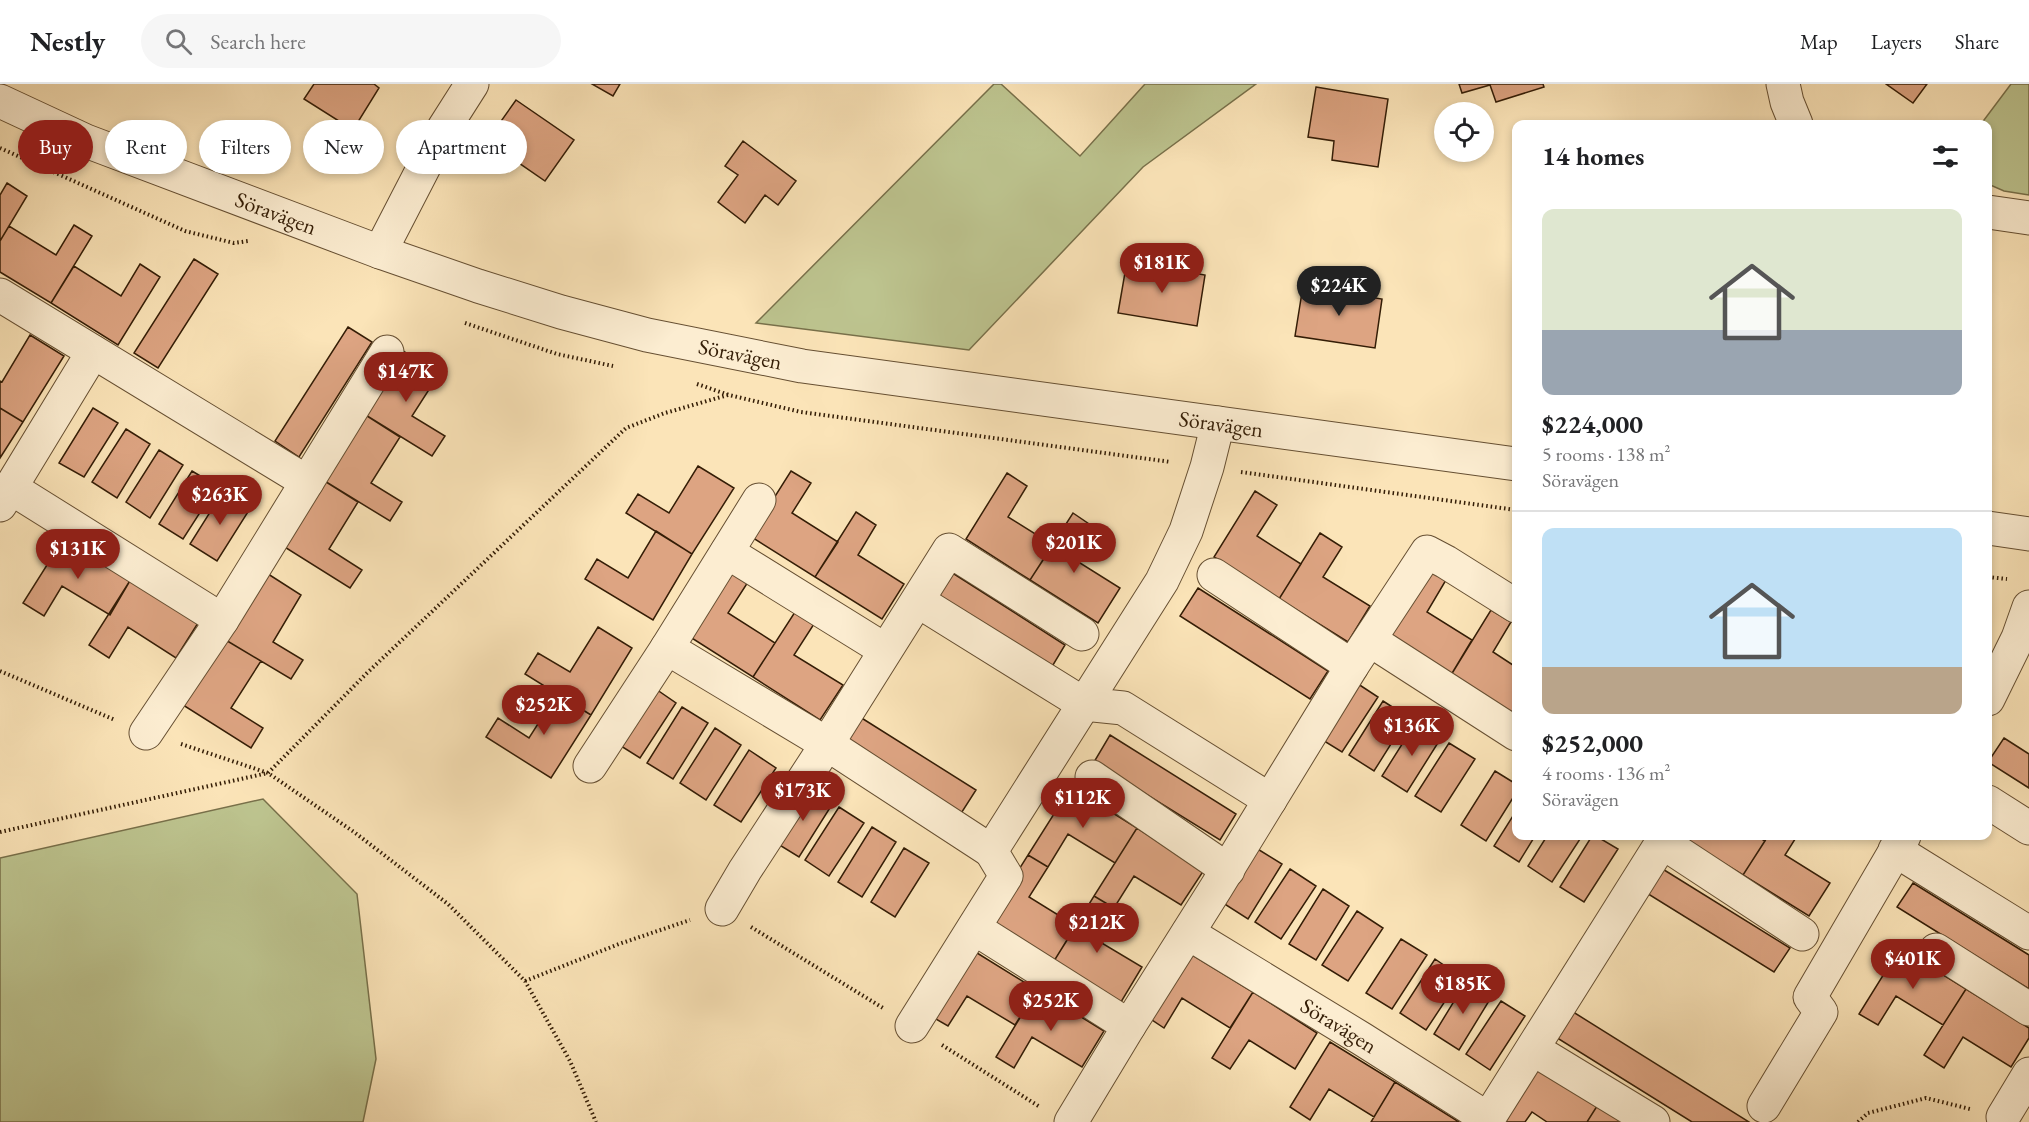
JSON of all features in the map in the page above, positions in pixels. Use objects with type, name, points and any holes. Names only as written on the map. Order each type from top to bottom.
[{"type":"street","points":[[380,252],[444,128],[472,84]]},
{"type":"street","points":[[1783,84],[1794,120]]},
{"type":"street","name":"Söravägen","points":[[0,101],[86,141],[380,252],[541,306],[647,335],[802,366],[1512,463]]},
{"type":"street","points":[[1992,213],[2029,218]]},
{"type":"street","points":[[0,295],[307,482]]},
{"type":"street","points":[[93,351],[5,496],[222,620]]},
{"type":"street","points":[[146,733],[222,620],[387,352]]},
{"type":"street","points":[[991,851],[1162,581],[1186,531],[1207,467],[1218,423]]},
{"type":"street","points":[[590,766],[759,500]]},
{"type":"street","points":[[1992,529],[2029,534]]},
{"type":"street","points":[[722,909],[949,550],[1082,634]]},
{"type":"street","points":[[727,552],[885,650]]},
{"type":"street","points":[[1058,1116],[1129,1026],[1361,653],[1427,552],[1512,603]]},
{"type":"street","points":[[1214,575],[1512,732]]},
{"type":"street","points":[[918,601],[1084,704],[1123,708],[1270,800]]},
{"type":"street","points":[[1992,691],[2018,638],[2029,608]]},
{"type":"street","points":[[667,648],[827,744],[991,851],[1006,876],[912,1026]]},
{"type":"street","points":[[1092,777],[1228,870]]},
{"type":"street","points":[[1992,805],[2029,828]]},
{"type":"street","name":"Söravägen","points":[[1188,933],[1362,1039],[1487,1121],[1663,840]]},
{"type":"street","name":"Söravägen","points":[[1665,840],[1802,934]]},
{"type":"street","points":[[1764,1106],[1821,1012],[1810,997],[1900,843],[2029,933]]},
{"type":"street","points":[[974,928],[1129,1026]]},
{"type":"street","points":[[1936,950],[2029,1009]]},
{"type":"street","points":[[1533,1049],[1653,1122]]},
{"type":"street","points":[[2003,1117],[2029,1074]]},
{"type":"path","points":[[0,832],[268,772],[367,674],[626,428],[665,413],[729,395]]},
{"type":"path","points":[[0,671],[146,733],[268,772],[354,832],[448,904],[525,981],[570,1061],[596,1122]]},
{"type":"path","points":[[525,981],[619,944],[722,909],[1058,1116]]},
{"type":"path","points":[[1858,1122],[1868,1113],[1926,1098],[2003,1117]]},
{"type":"green space","points":[[994,84],[1001,84],[1080,156],[1145,84],[1256,84],[1143,167],[969,350],[756,323]]},
{"type":"green space","points":[[2011,84],[2029,84],[2029,195],[2004,191],[1992,186],[1992,120],[1984,120]]},
{"type":"green space","points":[[263,799],[357,894],[376,1059],[363,1122],[0,1122],[0,858]]},
{"type":"building","points":[[314,84],[374,84],[379,88],[359,120],[337,120],[304,99]]},
{"type":"building","points":[[592,84],[620,84],[613,96]]},
{"type":"building","points":[[1459,84],[1543,84],[1544,87],[1496,102],[1490,85],[1462,93]]},
{"type":"building","points":[[1886,84],[1927,84],[1913,103]]},
{"type":"building","points":[[1316,87],[1388,99],[1378,167],[1332,160],[1334,141],[1308,137]]},
{"type":"building","points":[[516,100],[574,140],[545,181],[527,169],[527,120],[502,120]]},
{"type":"building","points":[[743,141],[796,181],[778,205],[765,195],[745,223],[718,202],[738,175],[725,166]]},
{"type":"building","points":[[7,183],[27,196],[0,241],[0,195]]},
{"type":"building","points":[[74,225],[92,236],[51,303],[0,272],[0,241],[9,226],[56,255]]},
{"type":"building","points":[[194,259],[218,274],[158,368],[134,353]]},
{"type":"building","points":[[1127,261],[1205,275],[1197,326],[1118,313]]},
{"type":"building","points":[[140,264],[160,277],[118,345],[51,303],[74,266],[121,296]]},
{"type":"building","points":[[1303,286],[1382,299],[1375,348],[1295,336]]},
{"type":"building","points":[[348,327],[372,342],[299,457],[275,441]]},
{"type":"building","points":[[30,335],[64,356],[23,422],[0,408],[0,381],[2,382]]},
{"type":"building","points":[[403,351],[439,374],[412,416],[445,436],[432,456],[364,414]]},
{"type":"building","points":[[0,408],[23,422],[0,458]]},
{"type":"building","points":[[93,408],[118,423],[84,477],[59,463]]},
{"type":"building","points":[[364,414],[400,437],[371,483],[402,502],[390,521],[323,480]]},
{"type":"building","points":[[126,429],[150,444],[117,498],[92,482]]},
{"type":"building","points":[[159,450],[183,465],[150,518],[126,502]]},
{"type":"building","points":[[698,466],[734,488],[692,554],[626,513],[638,494],[669,513]]},
{"type":"building","points":[[192,471],[217,486],[183,539],[159,524]]},
{"type":"building","points":[[791,471],[811,483],[792,513],[838,542],[815,577],[750,536]]},
{"type":"building","points":[[1007,473],[1027,486],[1008,517],[1053,545],[1030,580],[966,539]]},
{"type":"building","points":[[323,480],[358,502],[329,549],[362,570],[350,588],[283,546]]},
{"type":"building","points":[[224,490],[251,507],[217,561],[190,544]]},
{"type":"building","points":[[1255,491],[1277,505],[1257,536],[1301,564],[1279,599],[1214,557]]},
{"type":"building","points":[[856,512],[876,525],[858,555],[904,584],[882,619],[815,577]]},
{"type":"building","points":[[1073,513],[1092,526],[1072,558],[1120,588],[1098,623],[1030,580]]},
{"type":"building","points":[[656,531],[692,554],[653,620],[585,579],[597,559],[628,578]]},
{"type":"building","points":[[1320,533],[1342,547],[1323,577],[1370,606],[1348,642],[1279,599]]},
{"type":"building","points":[[64,538],[131,579],[110,615],[62,586],[44,616],[23,603]]},
{"type":"building","points":[[1426,567],[1446,580],[1427,612],[1472,640],[1451,675],[1385,634]]},
{"type":"building","points":[[729,570],[748,582],[728,613],[775,643],[753,677],[687,635]]},
{"type":"building","points":[[265,572],[301,595],[273,642],[303,660],[291,679],[224,639]]},
{"type":"building","points":[[951,572],[1065,645],[1050,670],[936,596]]},
{"type":"building","points":[[131,579],[198,623],[176,658],[128,627],[109,658],[89,645]]},
{"type":"building","points":[[1198,588],[1328,671],[1310,699],[1180,616]]},
{"type":"building","points":[[1491,610],[1511,622],[1493,652],[1512,664],[1512,713],[1451,675]]},
{"type":"building","points":[[795,612],[814,624],[794,655],[843,685],[820,720],[753,677]]},
{"type":"building","points":[[598,627],[632,648],[591,715],[525,674],[538,653],[570,672]]},
{"type":"building","points":[[224,639],[261,661],[231,708],[263,728],[251,748],[183,705]]},
{"type":"building","points":[[1352,680],[1378,697],[1342,752],[1316,736]]},
{"type":"building","points":[[650,685],[676,703],[640,758],[613,741]]},
{"type":"building","points":[[557,694],[591,715],[551,778],[486,737],[498,718],[529,738]]},
{"type":"building","points":[[1383,701],[1408,717],[1374,771],[1349,755]]},
{"type":"building","points":[[682,707],[708,723],[673,779],[647,763]]},
{"type":"building","points":[[860,717],[976,790],[960,815],[844,741]]},
{"type":"building","points":[[1416,722],[1441,738],[1407,792],[1382,776]]},
{"type":"building","points":[[715,728],[741,745],[706,800],[680,783]]},
{"type":"building","points":[[1110,735],[1236,814],[1220,840],[1094,762]]},
{"type":"building","points":[[2004,738],[2029,754],[2029,788],[1992,765],[1992,756]]},
{"type":"building","points":[[1449,743],[1475,759],[1441,812],[1415,796]]},
{"type":"building","points":[[749,750],[776,768],[741,822],[714,805]]},
{"type":"building","points":[[1495,771],[1512,782],[1512,799],[1486,841],[1461,825]]},
{"type":"building","points":[[808,787],[833,803],[799,857],[773,841]]},
{"type":"building","points":[[1071,787],[1137,828],[1115,863],[1068,834],[1048,867],[1028,855]]},
{"type":"building","points":[[839,807],[864,823],[829,876],[805,860]]},
{"type":"building","points":[[1512,817],[1512,840],[1533,840],[1519,862],[1494,846]]},
{"type":"building","points":[[872,827],[896,842],[862,897],[838,882]]},
{"type":"building","points":[[1137,828],[1204,870],[1181,905],[1134,876],[1114,908],[1094,896]]},
{"type":"building","points":[[1544,840],[1579,840],[1552,882],[1528,866]]},
{"type":"building","points":[[1589,840],[1603,840],[1618,849],[1584,902],[1560,887]]},
{"type":"building","points":[[1686,840],[1763,840],[1765,841],[1743,875]]},
{"type":"building","points":[[1765,840],[1794,840],[1785,855],[1830,883],[1809,916],[1743,875]]},
{"type":"building","points":[[904,848],[929,863],[895,917],[871,902]]},
{"type":"building","points":[[1256,848],[1282,864],[1248,919],[1223,903]]},
{"type":"building","points":[[1028,855],[1048,867],[1029,897],[1076,926],[1054,961],[988,919]]},
{"type":"building","points":[[1661,868],[1790,948],[1774,972],[1645,892]]},
{"type":"building","points":[[1290,869],[1316,886],[1281,939],[1255,922]]},
{"type":"building","points":[[1913,883],[2029,955],[2029,989],[1897,907]]},
{"type":"building","points":[[1323,889],[1349,906],[1316,960],[1289,944]]},
{"type":"building","points":[[1094,896],[1114,908],[1095,939],[1142,967],[1121,1002],[1054,961]]},
{"type":"building","points":[[1357,911],[1383,928],[1348,981],[1322,965]]},
{"type":"building","points":[[1401,939],[1427,955],[1392,1009],[1366,993]]},
{"type":"building","points":[[969,948],[1037,990],[1015,1025],[967,996],[948,1026],[929,1015]]},
{"type":"building","points":[[1900,948],[1966,989],[1943,1025],[1896,996],[1878,1025],[1859,1014]]},
{"type":"building","points":[[1186,951],[1253,992],[1230,1028],[1182,998],[1164,1028],[1146,1016]]},
{"type":"building","points":[[1435,959],[1461,977],[1426,1030],[1400,1013]]},
{"type":"building","points":[[1467,980],[1492,996],[1459,1050],[1434,1034]]},
{"type":"building","points":[[1966,989],[2029,1028],[2029,1038],[2011,1067],[1963,1037],[1944,1068],[1924,1055]]},
{"type":"building","points":[[1037,990],[1104,1031],[1082,1067],[1032,1037],[1014,1068],[996,1057]]},
{"type":"building","points":[[1253,992],[1317,1033],[1295,1069],[1249,1040],[1230,1069],[1212,1058]]},
{"type":"building","points":[[1501,1001],[1525,1016],[1490,1070],[1466,1054]]},
{"type":"building","points":[[1570,1010],[1749,1122],[1692,1122],[1554,1036]]},
{"type":"building","points":[[1330,1042],[1395,1082],[1374,1117],[1329,1089],[1310,1120],[1290,1107]]},
{"type":"building","points":[[1533,1063],[1599,1103],[1587,1122],[1547,1122],[1532,1112],[1525,1122],[1496,1122]]},
{"type":"building","points":[[1395,1082],[1459,1122],[1371,1122]]},
{"type":"building","points":[[1599,1103],[1629,1122],[1587,1122]]}]
